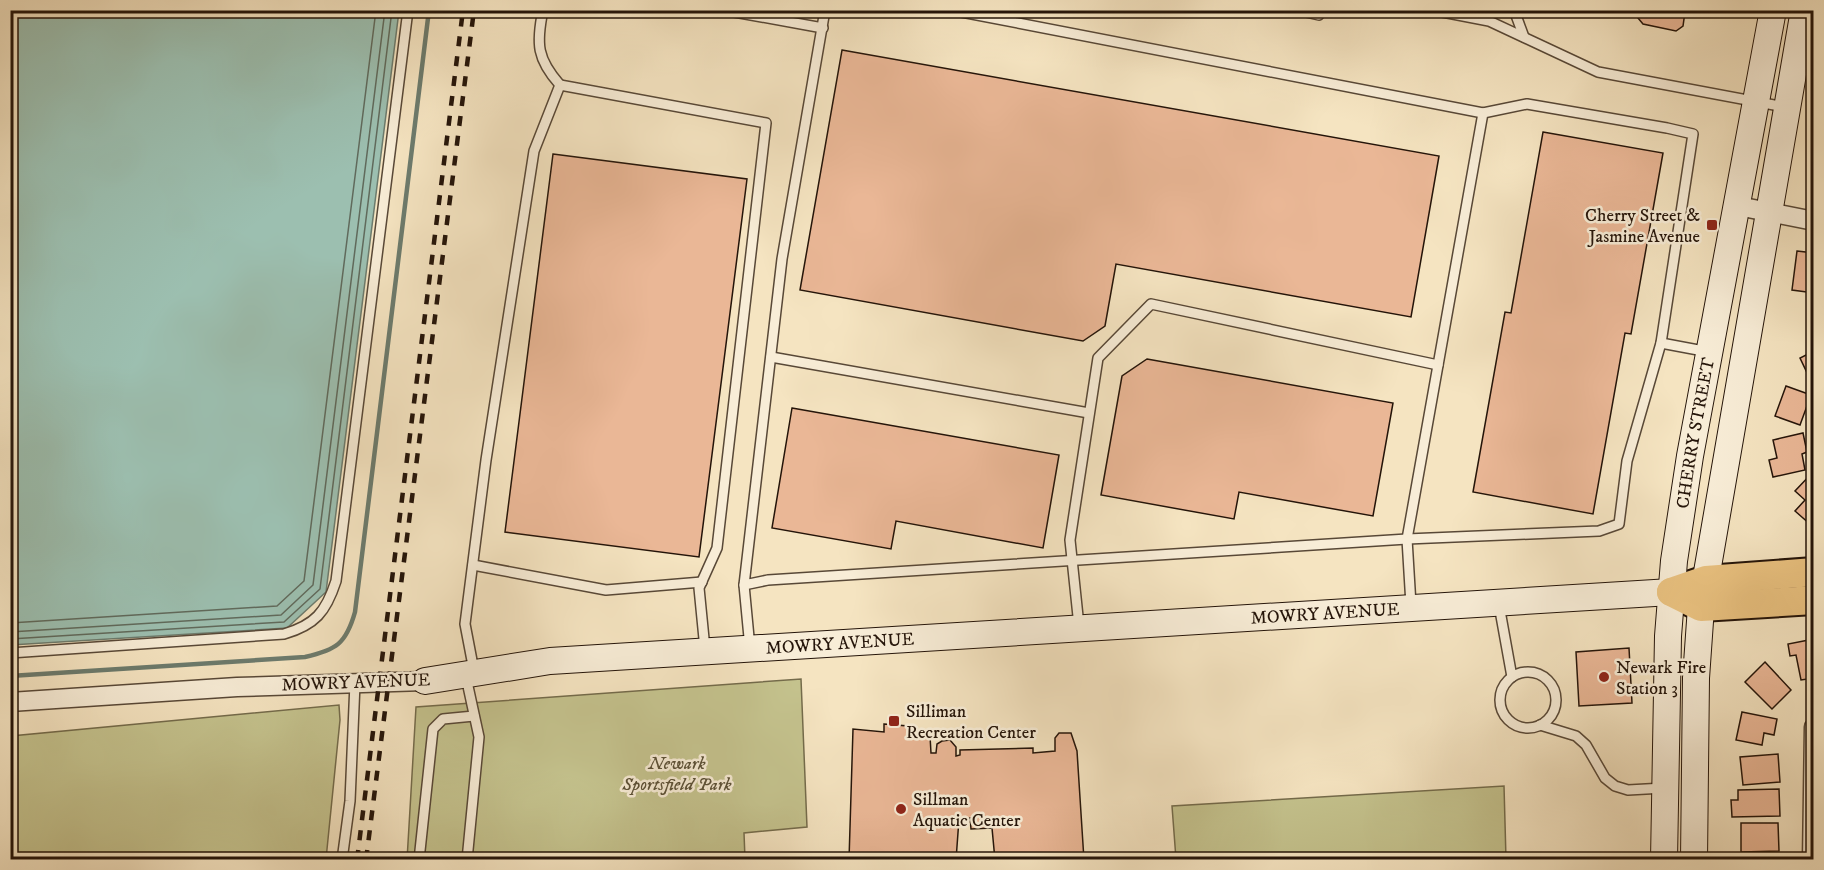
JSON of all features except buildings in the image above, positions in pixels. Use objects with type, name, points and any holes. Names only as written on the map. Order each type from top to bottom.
[{"type":"main road","name":"CHERRY STREET","points":[[1664,860],[1671,592],[1690,456],[1773,10]]},
{"type":"main road","name":"CHERRY STREET","points":[[1694,860],[1696,678],[1703,594],[1804,10]]},
{"type":"main road","points":[[1703,594],[1814,572]]},
{"type":"main road","points":[[1671,592],[1814,600]]},
{"type":"main road","name":"MOWRY AVENUE","points":[[425,681],[550,661],[1671,592]]},
{"type":"street","points":[[1738,206],[1814,221]]},
{"type":"street","name":"MOWRY AVENUE","points":[[10,702],[237,687],[425,681]]},
{"type":"street","points":[[1812,860],[1814,727]]},
{"type":"lane","points":[[10,652],[284,634],[302,629],[315,619],[328,603],[336,581],[408,10]]},
{"type":"lane","points":[[543,10],[539,53],[547,70],[560,85],[766,123],[717,548],[699,588],[706,651]]},
{"type":"lane","points":[[723,10],[823,28]]},
{"type":"lane","points":[[750,648],[744,585],[783,259],[825,10]]},
{"type":"lane","points":[[744,585],[768,580],[1407,539],[1599,531],[1619,524],[1627,461],[1661,343],[1693,134],[1527,104],[1483,113],[951,10]]},
{"type":"lane","points":[[1297,10],[1319,15],[1319,10]]},
{"type":"lane","points":[[1514,10],[1524,37]]},
{"type":"lane","points":[[1433,11],[1489,21],[1598,72],[1755,103],[1787,107]]},
{"type":"lane","points":[[467,860],[478,737],[465,624],[486,460],[534,151],[560,85]]},
{"type":"lane","points":[[1411,608],[1407,539],[1483,113]]},
{"type":"lane","points":[[1079,628],[1070,540],[1098,358],[1151,304],[1438,365]]},
{"type":"lane","points":[[1661,343],[1710,352]]},
{"type":"lane","points":[[771,357],[1089,413]]},
{"type":"lane","points":[[473,565],[606,590],[702,582]]},
{"type":"lane","points":[[1499,603],[1512,677]]},
{"type":"lane","points":[[1529,672],[1539,674],[1552,686],[1556,694],[1554,712],[1540,725],[1532,728],[1514,724],[1502,710],[1502,692],[1512,677],[1529,672]]},
{"type":"lane","points":[[342,860],[350,801],[355,683]]},
{"type":"lane","points":[[419,860],[433,729],[443,719],[474,716]]},
{"type":"lane","points":[[1540,725],[1576,736],[1586,745],[1605,778],[1615,786],[1628,790],[1665,788]]},
{"type":"green space","name":"Newark Sportsfield Park","points":[[801,679],[807,827],[744,833],[745,859],[407,860],[416,707]]},
{"type":"green space","points":[[339,705],[340,720],[326,859],[11,859],[11,736]]},
{"type":"green space","points":[[1504,786],[1506,859],[1176,859],[1172,806]]},
{"type":"water","points":[[11,11],[399,11],[326,592],[287,628],[11,645]]},
{"type":"waterway","points":[[10,676],[305,657],[332,648],[348,632],[355,612],[429,10]]},
{"type":"railway","points":[[357,860],[463,10]]},
{"type":"railway","points":[[366,860],[474,10]]},
{"type":"place","name":"Cherry Street & Jasmine Avenue","points":[[1712,225]]},
{"type":"place","name":"Newark Fire Station 3","points":[[1604,677]]},
{"type":"place","name":"Silliman Recreation Center","points":[[894,721]]},
{"type":"place","name":"Sillman Aquatic Center","points":[[901,809]]}]
